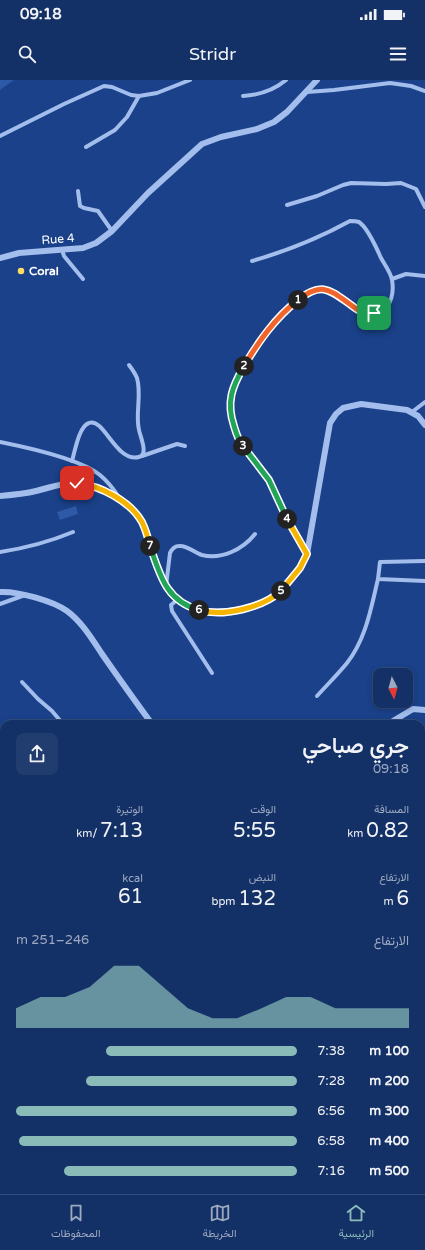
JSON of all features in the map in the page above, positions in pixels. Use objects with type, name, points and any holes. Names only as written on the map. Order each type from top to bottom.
[{"type":"street","points":[[0,136],[104,86],[112,86],[139,96],[157,93],[190,80]]},
{"type":"street","points":[[243,96],[263,94],[274,89],[286,80]]},
{"type":"street","name":"Rue 4","points":[[0,258],[19,253],[88,247],[96,243],[112,231],[148,193],[202,144],[269,124],[287,112],[317,80]]},
{"type":"street","points":[[307,92],[390,83],[411,86],[425,91]]},
{"type":"street","points":[[86,147],[115,130],[127,117],[139,96]]},
{"type":"street","points":[[287,205],[317,196],[351,183],[401,183],[416,188],[425,207]]},
{"type":"street","points":[[78,191],[78,201],[80,206],[98,211],[112,231]]},
{"type":"street","points":[[252,261],[312,241],[354,221],[359,222],[365,230],[392,279],[393,292],[390,302],[382,311],[374,313],[365,314],[333,292],[327,290],[313,290],[306,293],[287,309],[262,338],[242,370],[233,389],[230,413],[239,439],[269,480],[293,531],[307,554]]},
{"type":"street","points":[[62,250],[64,256],[82,279]]},
{"type":"street","points":[[392,279],[406,274],[425,276]]},
{"type":"street","points":[[129,365],[137,378],[138,425],[144,449],[142,456]]},
{"type":"street","points":[[412,412],[425,402]]},
{"type":"street","points":[[0,442],[72,461],[86,466],[100,475],[141,521],[160,574],[166,586],[177,600],[185,605],[203,611],[225,611],[251,607],[269,600],[284,589],[300,568],[307,554],[330,423],[336,414],[343,408],[361,404],[412,412],[418,416],[425,425]]},
{"type":"street","points":[[72,461],[81,430],[90,422],[95,423],[100,427],[123,453],[135,458],[177,444],[185,446]]},
{"type":"street","points":[[0,496],[34,492],[64,484],[77,483],[89,485],[119,498]]},
{"type":"street","points":[[0,552],[49,542],[73,532]]},
{"type":"street","points":[[166,586],[170,553],[176,546],[182,546],[202,555],[218,555],[240,548],[250,540],[254,534]]},
{"type":"street","points":[[318,696],[347,663],[360,641],[367,625],[378,579],[380,562],[425,561]]},
{"type":"street","points":[[378,579],[425,581]]},
{"type":"street","points":[[0,592],[25,595],[67,611],[83,628],[149,720]]},
{"type":"street","points":[[0,604],[25,595]]},
{"type":"street","points":[[177,600],[171,605],[172,611],[212,673]]},
{"type":"street","points":[[22,682],[60,720]]},
{"type":"street","points":[[395,720],[413,709],[425,710]]},
{"type":"shaded area","points":[[0,80],[14,80],[0,90]]},
{"type":"shaded area","points":[[76,506],[78,514],[60,520],[57,512]]},
{"type":"place","name":"Coral","points":[[21,271]]},
{"type":"route","points":[[77,483],[89,485],[119,498],[134,512],[145,528],[160,574],[169,591],[177,600],[185,605],[203,611],[213,612],[240,610],[269,600],[284,589],[300,568],[307,554],[299,542],[269,480],[260,466],[241,444],[230,413],[231,396],[235,383],[255,348],[272,325],[287,309],[306,293],[313,290],[327,290],[340,296],[365,314],[374,313]]}]
